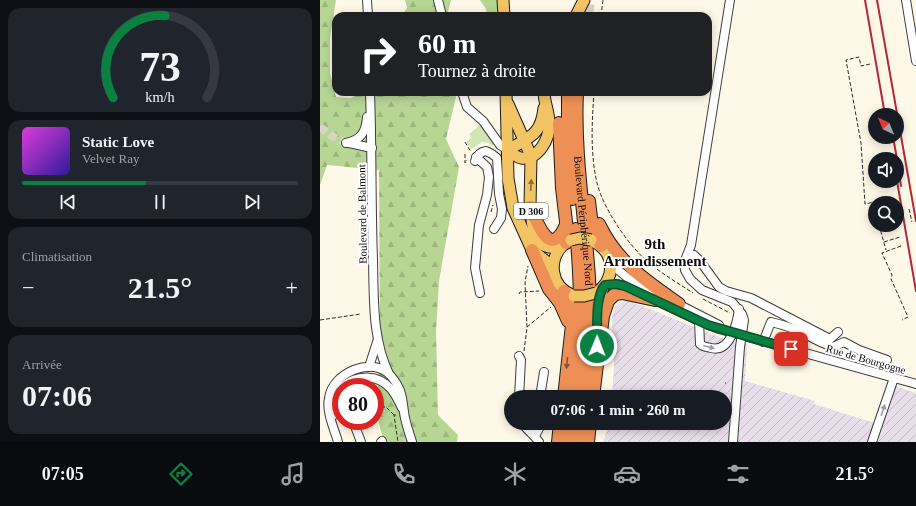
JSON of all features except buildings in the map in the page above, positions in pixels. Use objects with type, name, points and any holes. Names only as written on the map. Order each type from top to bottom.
[{"type":"highway","points":[[562,96],[559,146],[567,237],[566,244]]},
{"type":"highway","name":"Boulevard Périphérique Nord","points":[[568,96],[570,177],[578,255],[581,309],[580,346],[576,390]]},
{"type":"highway","name":"Boulevard Périphérique Nord","points":[[578,96],[576,124],[578,163],[587,252],[590,303],[589,342],[584,390]]},
{"type":"highway","points":[[582,96],[589,198],[592,226],[596,243]]},
{"type":"highway","points":[[589,198],[601,228],[620,256],[638,275],[679,304]]},
{"type":"highway","points":[[530,207],[541,232],[545,237],[556,239],[566,225]]},
{"type":"highway","points":[[531,256],[549,288],[562,307],[570,330]]},
{"type":"highway","points":[[597,360],[598,305],[601,289]]},
{"type":"highway","points":[[565,390],[570,330],[573,316],[569,293]]},
{"type":"highway","points":[[594,390],[606,303],[617,293],[655,300]]},
{"type":"highway","points":[[558,442],[559,430]]},
{"type":"highway","points":[[568,442],[570,430]]},
{"type":"highway","points":[[577,442],[579,430]]},
{"type":"highway","points":[[588,442],[589,430]]},
{"type":"main road","points":[[503,0],[504,12]]},
{"type":"main road","points":[[578,12],[584,0]]},
{"type":"main road","name":"D 306","points":[[506,96],[508,178],[513,208],[531,256],[548,263],[552,268],[556,281],[569,293]]},
{"type":"main road","name":"D 306","points":[[506,96],[531,156],[530,207],[534,233],[538,241],[546,246],[566,244],[580,238],[596,243]]},
{"type":"main road","points":[[544,97],[548,118],[548,130],[543,146],[531,156],[525,158],[508,154],[523,135],[534,134],[541,124],[544,97]]},
{"type":"main road","points":[[569,293],[584,296],[601,289],[610,275],[611,264],[607,253],[596,243]]},
{"type":"main road","points":[[552,268],[556,255],[566,244]]},
{"type":"street","points":[[367,0],[368,12]]},
{"type":"street","points":[[438,0],[441,12]]},
{"type":"street","points":[[699,321],[700,344],[702,346],[717,350],[728,341],[744,320],[739,309],[732,302],[702,290],[690,280],[685,270],[684,263],[691,245],[730,0]]},
{"type":"street","points":[[906,0],[912,28],[916,61]]},
{"type":"street","points":[[369,96],[365,130],[355,141],[346,143],[372,148]]},
{"type":"street","name":"Boulevard de Balmont","points":[[369,96],[372,148],[374,310],[383,361],[389,374],[401,392],[401,414]]},
{"type":"street","points":[[463,96],[467,107],[483,121],[508,154],[496,158]]},
{"type":"street","points":[[480,293],[475,268],[479,225],[487,196],[489,177],[487,167],[473,159],[481,152],[486,151],[496,158],[499,194],[502,209],[501,218],[494,229]]},
{"type":"street","points":[[687,256],[694,255],[719,287],[726,291],[751,298],[830,339],[838,332]]},
{"type":"street","points":[[611,264],[629,279],[733,333]]},
{"type":"street","points":[[601,289],[616,284],[625,286],[699,321],[733,333]]},
{"type":"street","points":[[733,442],[733,333],[739,309]]},
{"type":"street","points":[[763,342],[771,322],[787,326],[807,335],[821,344],[833,347],[844,342],[859,350],[887,360]]},
{"type":"street","name":"Rue de Bourgogne","points":[[733,333],[916,384]]},
{"type":"street","name":"Boulevard de Balmont","points":[[369,367],[376,348],[378,336]]},
{"type":"street","points":[[818,356],[821,344]]},
{"type":"street","points":[[520,358],[520,390]]},
{"type":"street","points":[[369,367],[372,373],[378,378]]},
{"type":"street","points":[[340,378],[356,369],[369,367],[389,374],[383,378]]},
{"type":"street","points":[[541,390],[544,372]]},
{"type":"street","points":[[360,378],[373,378]]},
{"type":"street","points":[[872,442],[894,378]]},
{"type":"street","points":[[384,383],[390,387],[394,393],[412,442]]},
{"type":"street","points":[[332,387],[328,397],[328,409],[332,420]]},
{"type":"street","points":[[335,430],[338,442]]},
{"type":"street","points":[[356,430],[361,442]]},
{"type":"street","points":[[526,430],[537,439]]},
{"type":"path","points":[[602,12],[603,0]]},
{"type":"path","points":[[868,203],[865,204],[863,158],[846,60],[859,57],[861,66],[870,64]]},
{"type":"path","points":[[594,96],[592,132],[594,168],[597,184],[604,203],[627,239],[647,261],[695,294]]},
{"type":"path","points":[[465,154],[465,163],[473,159]]},
{"type":"path","points":[[909,209],[912,222]]},
{"type":"path","points":[[880,232],[887,251]]},
{"type":"path","points":[[883,242],[900,238]]},
{"type":"path","points":[[901,246],[882,252],[892,275],[891,279],[908,317],[902,320]]},
{"type":"path","points":[[520,358],[523,355],[527,328],[525,282],[531,256]]},
{"type":"path","points":[[519,294],[520,292],[540,291]]},
{"type":"path","points":[[700,297],[730,313],[736,324]]},
{"type":"path","points":[[527,328],[551,307]]},
{"type":"path","points":[[320,320],[361,314]]},
{"type":"path","points":[[384,407],[394,415],[398,442]]},
{"type":"path","points":[[394,415],[401,414]]},
{"type":"shaded area","points":[[627,300],[724,339],[747,344],[745,381],[815,401],[814,404],[878,424],[895,386],[916,393],[916,442],[603,442],[607,430],[732,430],[732,390],[612,390],[614,366],[612,317],[616,305]]},
{"type":"green space","points":[[320,0],[336,0],[334,12],[332,12],[330,38],[330,73],[332,81],[332,96],[350,98],[355,96],[456,96],[446,139],[459,167],[439,281],[436,331],[438,415],[458,435],[457,442],[384,442],[381,430],[384,430],[384,378],[378,378],[380,336],[379,170],[327,165],[320,185]]},
{"type":"green space","points":[[405,0],[451,0],[448,12],[404,12],[407,8]]},
{"type":"green space","points":[[480,0],[499,0],[499,12],[486,12]]},
{"type":"green space","points":[[481,124],[494,144],[491,146],[489,143],[482,142],[471,149],[466,142],[471,138],[469,134]]},
{"type":"tunnel","points":[[588,12],[589,0]]},
{"type":"tunnel","points":[[320,127],[330,135],[346,143]]},
{"type":"railway","points":[[865,0],[884,108]]},
{"type":"railway","points":[[877,0],[916,221]]},
{"type":"railway","points":[[894,144],[896,152]]},
{"type":"railway","points":[[898,188],[916,291]]},
{"type":"district","name":"9th Arrondissement","points":[[655,252]]},
{"type":"route","points":[[597,346],[598,305],[602,289],[605,285],[616,284],[632,289],[708,325],[791,349]]}]
